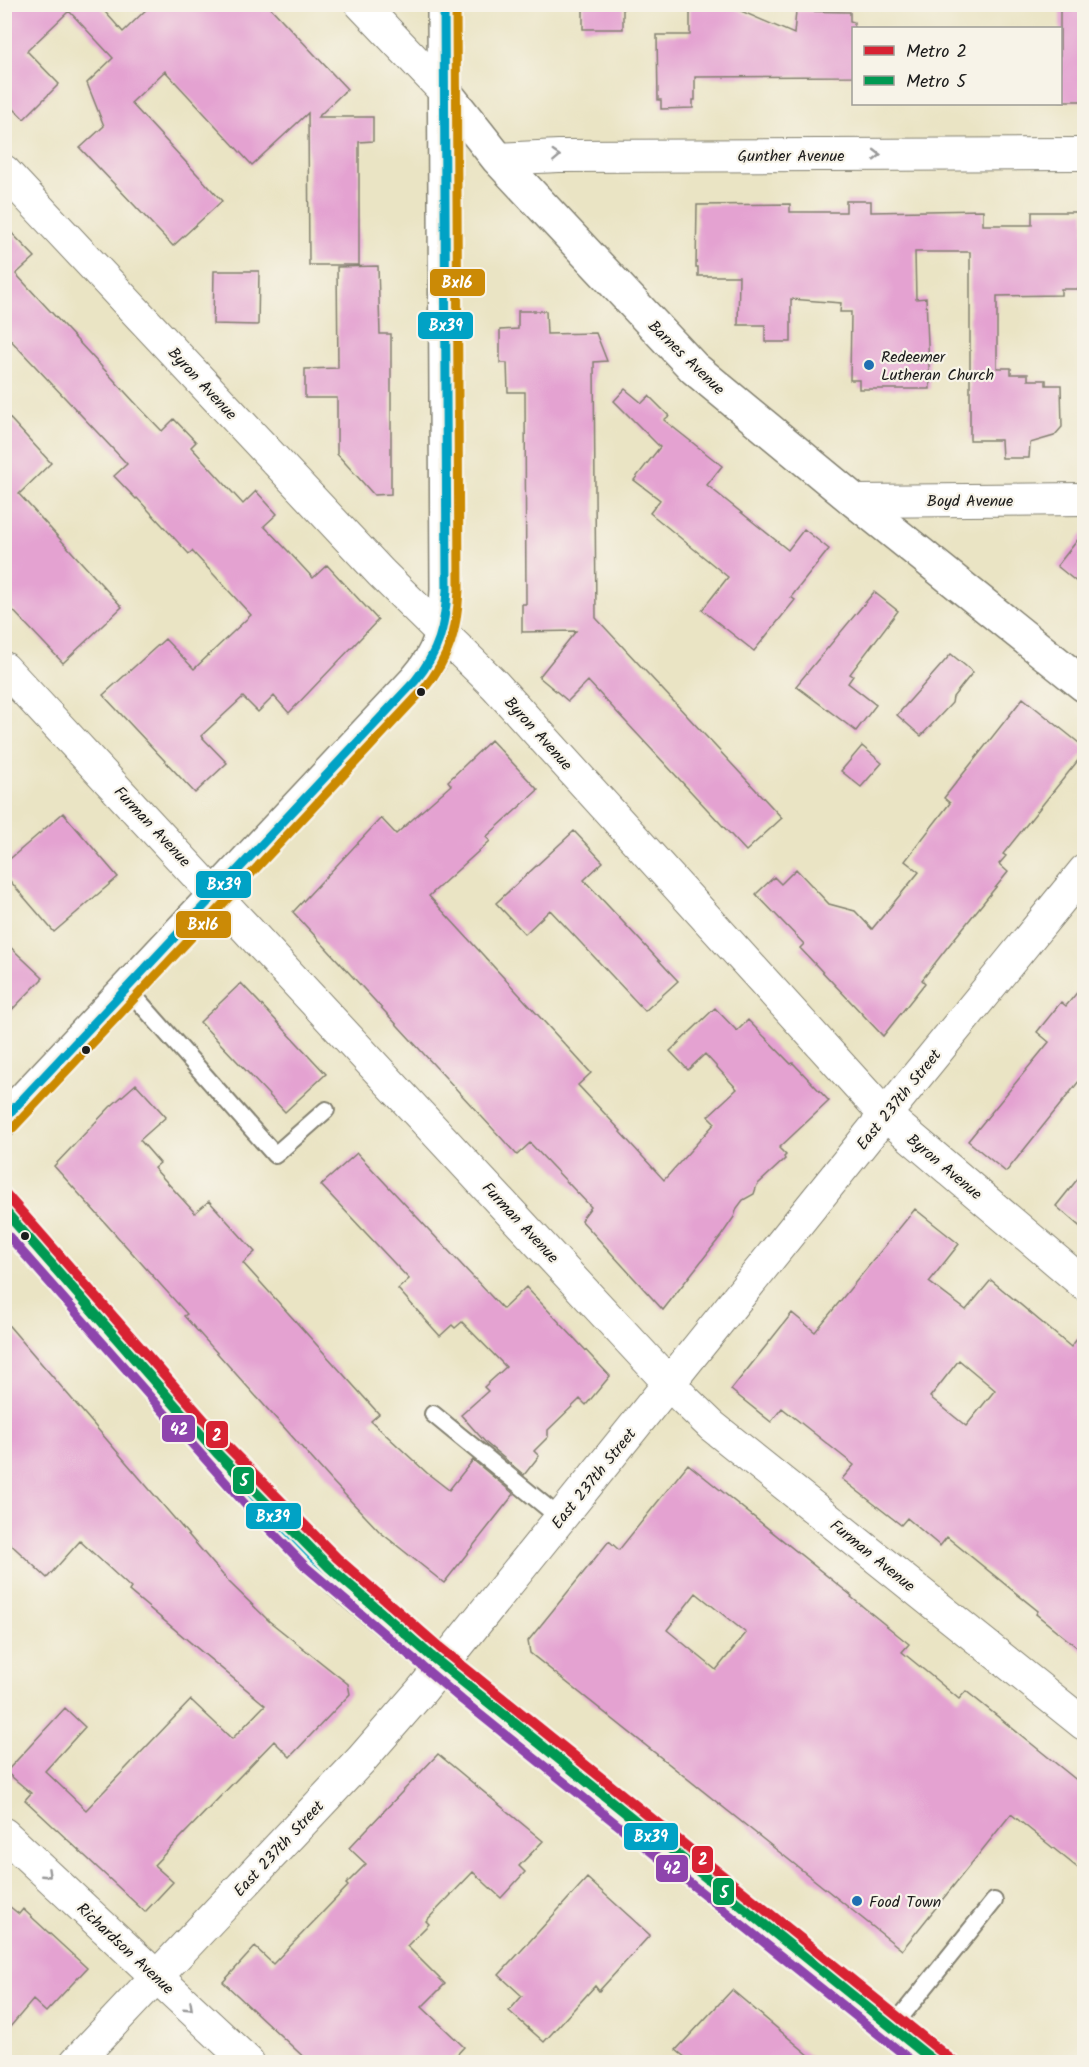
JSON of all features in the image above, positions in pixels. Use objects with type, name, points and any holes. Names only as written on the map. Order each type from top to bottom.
[{"type":"street","name":"Barnes Avenue","points":[[361,4],[445,92],[498,159],[694,368],[1084,685]]},
{"type":"street","points":[[4,1120],[420,675],[434,657],[443,632],[447,590],[444,4]]},
{"type":"street","name":"Gunther Avenue","points":[[498,159],[571,156],[1084,154]]},
{"type":"street","name":"Byron Avenue","points":[[4,171],[381,573],[495,685],[885,1115],[1084,1284]]},
{"type":"street","name":"Boyd Avenue","points":[[855,501],[1084,499]]},
{"type":"street","name":"Furman Avenue","points":[[4,668],[670,1384],[712,1426],[1084,1724]]},
{"type":"street","name":"East 237th Street","points":[[76,2062],[361,1760],[441,1667],[1084,871]]},
{"type":"street","points":[[4,1212],[268,1511],[346,1587],[441,1667],[932,2062]]},
{"type":"street","name":"Richardson Avenue","points":[[4,1834],[248,2062]]},
{"type":"lane","points":[[128,988],[275,1155],[326,1110]]},
{"type":"lane","points":[[433,1414],[560,1518]]},
{"type":"lane","points":[[891,2029],[994,1901]]},
{"type":"building","points":[[4,4],[98,4],[123,32],[152,4],[267,4],[347,89],[318,117],[373,117],[373,141],[359,142],[359,265],[309,265],[308,113],[252,165],[165,71],[131,103],[222,201],[173,246],[80,148],[104,126],[87,83],[113,58],[69,11],[27,51],[59,84],[24,119],[4,99]]},
{"type":"building","points":[[583,4],[623,4],[623,29],[583,29]]},
{"type":"building","points":[[690,4],[725,4],[794,34],[796,11],[850,12],[850,21],[854,22],[854,27],[852,27],[852,76],[695,77],[693,108],[661,109],[661,100],[658,100],[657,35],[690,35]]},
{"type":"building","points":[[1060,10],[1084,11],[1084,101],[1062,101],[1062,27],[1060,27]]},
{"type":"building","points":[[846,201],[871,201],[871,212],[983,210],[983,225],[1032,225],[1032,212],[1084,212],[1084,289],[1061,289],[1061,295],[997,296],[997,368],[1011,368],[1011,374],[1028,374],[1028,380],[1046,380],[1046,385],[1061,385],[1062,427],[1054,436],[1030,443],[1029,458],[1002,458],[1001,440],[970,440],[970,252],[915,252],[916,299],[926,298],[930,389],[859,389],[859,380],[850,380],[851,312],[840,312],[841,303],[791,299],[791,342],[765,342],[765,325],[738,325],[739,276],[698,276],[698,267],[696,267],[697,205],[790,204],[790,212],[846,212]]},
{"type":"building","points":[[4,225],[35,257],[16,274],[138,406],[162,431],[174,419],[196,442],[191,447],[243,504],[256,491],[277,514],[264,526],[313,578],[327,565],[378,620],[289,713],[274,696],[258,712],[243,697],[201,736],[227,763],[195,793],[103,695],[165,639],[194,669],[251,615],[192,551],[189,554],[114,476],[127,464],[4,333]]},
{"type":"building","points":[[378,266],[380,334],[391,334],[391,494],[374,495],[337,454],[337,398],[305,398],[305,369],[338,368],[337,267]]},
{"type":"building","points":[[214,271],[259,271],[258,325],[213,324]]},
{"type":"building","points":[[518,311],[546,311],[547,334],[596,333],[607,361],[594,362],[596,618],[782,818],[746,851],[588,681],[568,701],[539,677],[576,631],[522,632],[522,604],[526,604],[525,392],[508,392],[507,363],[500,363],[500,330],[518,329]]},
{"type":"building","points":[[625,389],[642,403],[649,396],[669,416],[664,420],[722,466],[707,485],[788,550],[804,529],[829,549],[791,597],[795,600],[754,651],[702,610],[728,577],[650,513],[660,500],[634,480],[660,447],[614,401]]},
{"type":"building","points":[[4,412],[51,463],[19,494],[122,607],[63,663],[4,601]]},
{"type":"building","points":[[1084,532],[1084,588],[1057,566]]},
{"type":"building","points":[[874,592],[898,611],[850,674],[853,676],[848,683],[876,705],[856,731],[796,686]]},
{"type":"building","points":[[951,654],[973,672],[953,697],[952,703],[921,736],[897,715]]},
{"type":"building","points":[[1023,698],[1084,747],[1084,753],[1003,854],[1006,856],[999,864],[1008,872],[922,980],[925,983],[883,1036],[800,948],[804,944],[756,894],[774,877],[781,884],[796,869],[829,904],[855,911],[872,929],[919,872],[905,861],[950,803],[944,798]]},
{"type":"building","points":[[491,740],[538,790],[486,837],[490,841],[429,896],[591,1073],[578,1085],[664,1180],[715,1123],[708,1116],[737,1089],[705,1054],[688,1070],[670,1051],[715,1008],[737,1031],[748,1020],[829,1101],[779,1148],[786,1155],[785,1159],[757,1185],[754,1194],[743,1200],[721,1236],[663,1310],[581,1220],[591,1207],[530,1143],[517,1155],[293,912],[381,818],[396,834],[451,785],[448,781]]},
{"type":"building","points":[[862,746],[882,763],[861,787],[841,771]]},
{"type":"building","points":[[63,813],[118,877],[54,932],[4,874],[4,864]]},
{"type":"building","points":[[574,831],[603,862],[584,880],[678,981],[645,1011],[550,910],[525,934],[496,903]]},
{"type":"building","points":[[4,941],[43,978],[4,1018]]},
{"type":"building","points":[[241,983],[326,1074],[285,1112],[200,1022]]},
{"type":"building","points":[[1084,984],[1084,1075],[1006,1172],[968,1141],[1049,1042],[1037,1032],[1061,1002],[1066,1006]]},
{"type":"building","points":[[136,1084],[166,1117],[140,1140],[160,1163],[154,1168],[195,1213],[209,1201],[255,1252],[243,1263],[379,1414],[371,1421],[427,1473],[449,1490],[473,1460],[514,1494],[444,1583],[380,1532],[332,1481],[54,1166],[110,1107]]},
{"type":"building","points":[[357,1153],[503,1309],[526,1287],[610,1376],[586,1405],[580,1399],[548,1430],[548,1437],[534,1451],[539,1456],[524,1475],[486,1443],[461,1415],[488,1391],[484,1387],[506,1367],[462,1322],[455,1328],[452,1325],[440,1336],[398,1289],[409,1279],[321,1185]]},
{"type":"building","points":[[1084,1171],[1084,1230],[1056,1206]]},
{"type":"building","points":[[915,1209],[959,1244],[929,1282],[966,1310],[991,1280],[1071,1347],[1084,1330],[1084,1653],[1036,1614],[1038,1611],[947,1537],[940,1546],[907,1518],[901,1525],[842,1479],[854,1465],[782,1408],[771,1422],[731,1390],[792,1313],[815,1332]],"holes":[[[959,1360],[995,1390],[966,1426],[930,1397]]]},
{"type":"building","points":[[4,1320],[229,1582],[269,1621],[348,1684],[350,1694],[290,1757],[274,1741],[154,1865],[173,1882],[145,1912],[25,1800],[31,1793],[6,1772],[65,1708],[85,1727],[45,1771],[86,1810],[191,1700],[232,1739],[265,1705],[129,1591],[131,1588],[80,1541],[47,1578],[4,1538]]},
{"type":"building","points":[[688,1464],[909,1644],[902,1652],[959,1699],[966,1691],[1084,1786],[1084,1873],[1011,1814],[902,1950],[530,1653],[528,1641],[609,1541],[619,1550]],"holes":[[[696,1593],[746,1633],[716,1670],[667,1630]]]},
{"type":"building","points":[[438,1754],[543,1841],[519,1866],[525,1872],[501,1898],[473,1872],[426,1921],[429,1924],[407,1946],[445,1984],[422,2007],[464,2047],[450,2062],[309,2062],[223,1982],[255,1947],[273,1964],[348,1886],[346,1884],[366,1864],[349,1848]]},
{"type":"building","points":[[587,1878],[650,1935],[599,1991],[595,1986],[544,2042],[509,2011],[522,1996],[499,1975]]},
{"type":"building","points":[[4,1902],[19,1914],[23,1909],[87,1968],[46,2012],[33,2000],[4,2034]]},
{"type":"building","points":[[732,1990],[817,2062],[691,2062],[676,2050]]},
{"type":"railway","points":[[4,1216],[276,1524],[441,1672],[927,2062]]},
{"type":"metro line","name":"2","points":[[4,1192],[226,1445],[337,1558],[439,1647],[954,2062]]},
{"type":"metro line","name":"5","points":[[4,1210],[217,1453],[329,1567],[431,1656],[935,2062]]},
{"type":"transit line","name":"Bx39","points":[[4,1119],[415,681],[435,649],[445,616],[447,590],[444,4]]},
{"type":"transit line","name":"Bx16","points":[[13,1128],[424,689],[440,666],[451,642],[459,590],[456,4]]},
{"type":"transit line","name":"Bx39","points":[[4,1213],[253,1495],[314,1558],[470,1691],[932,2062]]},
{"type":"transit line","name":"42","points":[[4,1231],[244,1503],[306,1567],[462,1700],[913,2062]]},
{"type":"place","name":"Redeemer Lutheran Church","points":[[869,365]]},
{"type":"place","name":"Food Town","points":[[857,1901]]}]
